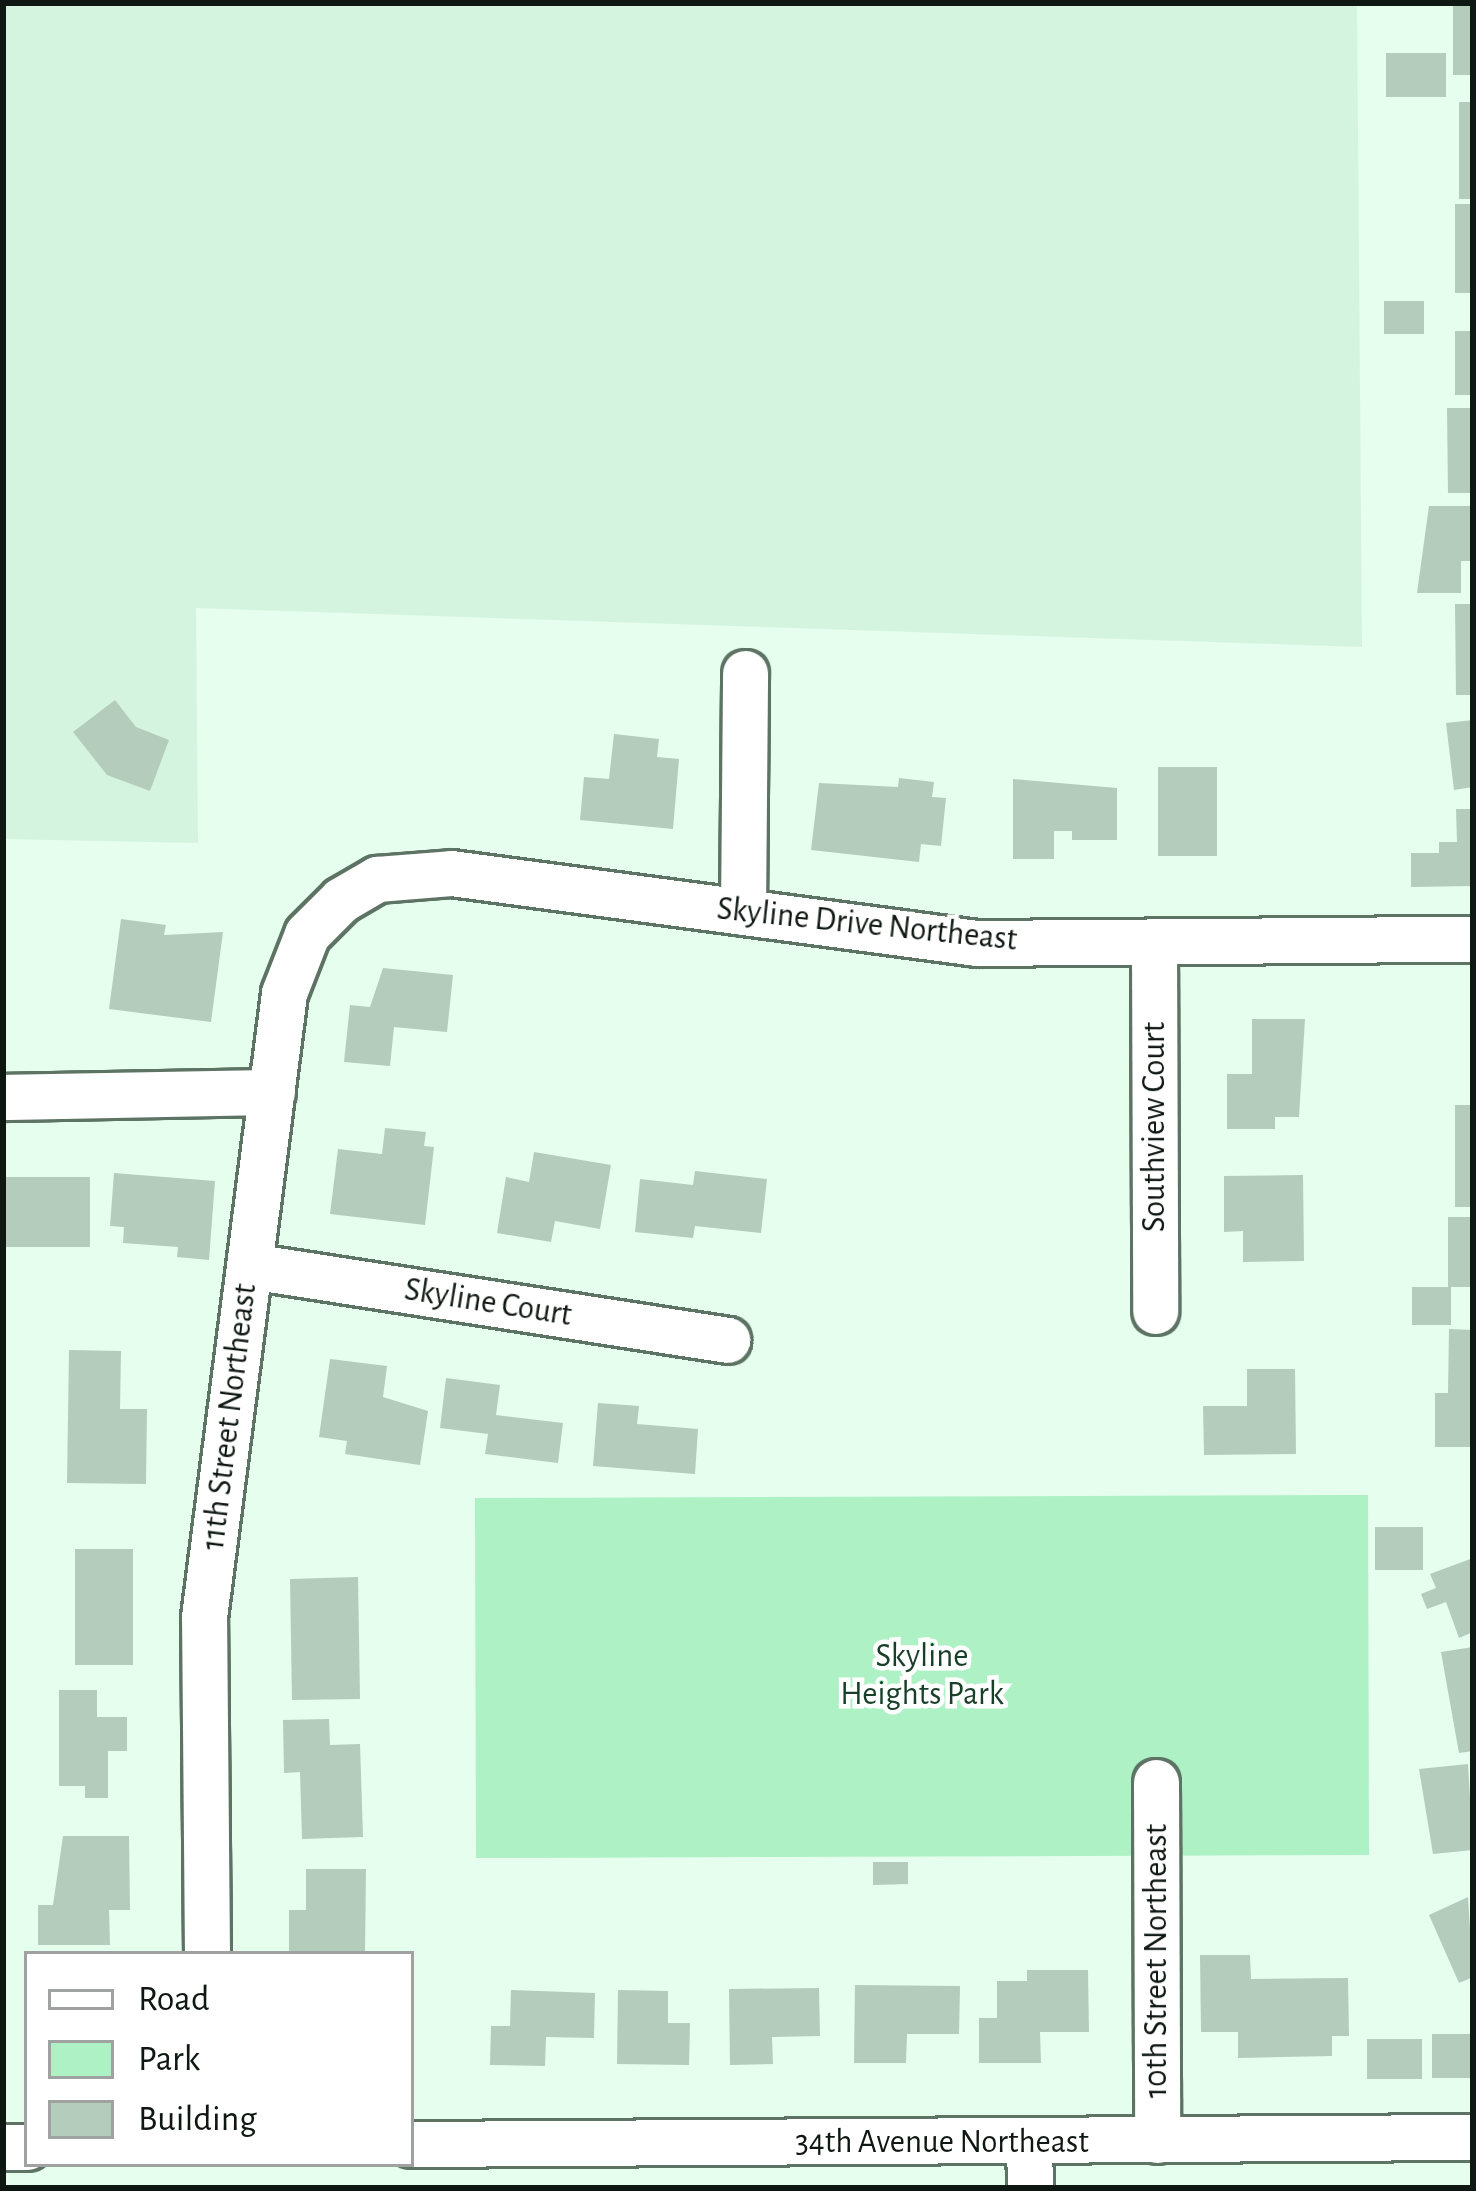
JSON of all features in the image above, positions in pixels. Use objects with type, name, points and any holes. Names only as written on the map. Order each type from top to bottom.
[{"type":"street","points":[[743,913],[745,673]]},
{"type":"street","name":"Skyline Drive Northeast","points":[[341,900],[377,879],[451,873],[976,944],[1473,939]]},
{"type":"street","name":"11th Street Northeast","points":[[207,1951],[204,1617],[284,993],[307,934],[341,900]]},
{"type":"street","name":"Southview Court","points":[[1154,944],[1155,1311]]},
{"type":"street","points":[[3,1097],[272,1091]]},
{"type":"street","name":"Skyline Court","points":[[250,1266],[727,1340]]},
{"type":"street","name":"10th Street Northeast","points":[[1156,1782],[1157,2140]]},
{"type":"street","name":"34th Avenue Northeast","points":[[414,2144],[1030,2166],[1157,2140],[1473,2137]]},
{"type":"shaded area","points":[[3,3],[1357,3],[1362,647],[196,608],[198,843],[3,839]]},
{"type":"green space","name":"Skyline Heights Park","points":[[1368,1495],[1369,1855],[476,1858],[475,1498]]},
{"type":"building","points":[[1453,3],[1473,3],[1473,75],[1453,75]]},
{"type":"building","points":[[1386,53],[1446,53],[1446,97],[1386,97]]},
{"type":"building","points":[[1459,102],[1473,102],[1473,199],[1459,199]]},
{"type":"building","points":[[1455,204],[1473,204],[1473,293],[1455,293]]},
{"type":"building","points":[[1384,301],[1424,301],[1424,334],[1384,334]]},
{"type":"building","points":[[1455,331],[1473,331],[1473,395],[1455,395]]},
{"type":"building","points":[[1447,408],[1473,408],[1473,493],[1448,493]]},
{"type":"building","points":[[1429,506],[1473,506],[1473,561],[1461,561],[1461,593],[1417,593]]},
{"type":"building","points":[[1455,604],[1473,604],[1473,695],[1456,695]]},
{"type":"building","points":[[115,700],[136,727],[169,740],[150,791],[107,775],[73,732]]},
{"type":"building","points":[[1473,720],[1473,787],[1454,790],[1446,723]]},
{"type":"building","points":[[614,734],[659,739],[657,757],[679,759],[673,829],[580,820],[584,777],[609,779]]},
{"type":"building","points":[[1158,767],[1217,767],[1217,856],[1158,856]]},
{"type":"building","points":[[899,778],[934,782],[932,797],[946,798],[941,846],[921,844],[919,862],[811,850],[819,783],[898,787]]},
{"type":"building","points":[[1013,779],[1117,788],[1117,840],[1072,840],[1072,831],[1054,831],[1054,859],[1013,859]]},
{"type":"building","points":[[1456,809],[1473,809],[1473,886],[1411,887],[1411,853],[1439,853],[1439,842],[1457,842]]},
{"type":"building","points":[[121,919],[166,925],[164,935],[223,932],[211,1022],[109,1009]]},
{"type":"building","points":[[383,968],[453,975],[447,1032],[394,1027],[390,1066],[344,1062],[350,1005],[370,1007]]},
{"type":"building","points":[[1252,1019],[1305,1019],[1299,1117],[1275,1117],[1275,1129],[1227,1129],[1227,1074],[1252,1074]]},
{"type":"building","points":[[1455,1105],[1473,1105],[1473,1207],[1455,1207]]},
{"type":"building","points":[[385,1128],[426,1132],[424,1146],[434,1147],[425,1225],[330,1214],[338,1149],[382,1154]]},
{"type":"building","points":[[534,1152],[611,1165],[600,1229],[555,1221],[551,1242],[497,1233],[506,1177],[529,1182]]},
{"type":"building","points":[[695,1171],[767,1179],[761,1233],[695,1226],[693,1238],[635,1232],[640,1179],[693,1185]]},
{"type":"building","points":[[114,1173],[215,1181],[209,1260],[177,1257],[178,1247],[123,1243],[124,1227],[110,1226]]},
{"type":"building","points":[[1303,1175],[1304,1261],[1243,1262],[1243,1231],[1224,1232],[1224,1176]]},
{"type":"building","points":[[3,1177],[90,1177],[90,1247],[5,1247]]},
{"type":"building","points":[[1448,1217],[1473,1217],[1473,1287],[1451,1287],[1451,1325],[1412,1325],[1412,1287],[1448,1287]]},
{"type":"building","points":[[1449,1329],[1473,1330],[1472,1447],[1435,1447],[1435,1393],[1448,1393]]},
{"type":"building","points":[[69,1350],[121,1351],[120,1409],[147,1409],[146,1484],[67,1483]]},
{"type":"building","points":[[330,1359],[387,1366],[383,1397],[428,1411],[420,1465],[345,1454],[347,1441],[319,1437]]},
{"type":"building","points":[[1247,1369],[1295,1369],[1296,1454],[1204,1455],[1203,1406],[1247,1406]]},
{"type":"building","points":[[446,1378],[500,1385],[496,1415],[563,1423],[558,1463],[485,1454],[488,1434],[440,1428]]},
{"type":"building","points":[[598,1403],[639,1406],[637,1424],[698,1429],[695,1474],[593,1466]]},
{"type":"building","points":[[1375,1527],[1423,1527],[1423,1570],[1375,1570]]},
{"type":"building","points":[[75,1549],[133,1549],[133,1665],[75,1665]]},
{"type":"building","points":[[1473,1558],[1473,1632],[1459,1638],[1446,1602],[1427,1609],[1421,1594],[1436,1588],[1430,1574]]},
{"type":"building","points":[[358,1577],[360,1699],[292,1700],[290,1579]]},
{"type":"building","points":[[1473,1647],[1473,1751],[1459,1753],[1441,1652]]},
{"type":"building","points":[[59,1690],[97,1690],[97,1717],[127,1717],[127,1751],[108,1751],[108,1798],[85,1798],[85,1786],[59,1786]]},
{"type":"building","points":[[329,1719],[330,1745],[360,1744],[363,1837],[302,1839],[300,1772],[284,1773],[283,1720]]},
{"type":"building","points":[[1468,1764],[1473,1850],[1433,1854],[1419,1769]]},
{"type":"building","points":[[63,1836],[129,1836],[130,1910],[109,1910],[110,1945],[38,1945],[38,1905],[53,1905]]},
{"type":"building","points":[[873,1862],[908,1862],[908,1884],[873,1885]]},
{"type":"building","points":[[306,1869],[366,1869],[365,1951],[289,1951],[289,1910],[306,1910]]},
{"type":"building","points":[[1468,1897],[1473,1977],[1459,1983],[1429,1915]]},
{"type":"building","points":[[1200,1955],[1250,1955],[1251,1979],[1348,1978],[1349,2036],[1332,2036],[1332,2056],[1238,2058],[1238,2032],[1201,2032]]},
{"type":"building","points":[[1027,1970],[1088,1970],[1089,2032],[1040,2032],[1041,2063],[979,2063],[979,2018],[997,2018],[997,1981],[1027,1981]]},
{"type":"building","points":[[855,1985],[960,1986],[959,2034],[907,2034],[906,2063],[854,2063]]},
{"type":"building","points":[[819,1988],[820,2036],[772,2037],[773,2064],[730,2065],[729,1989]]},
{"type":"building","points":[[511,1990],[595,1993],[594,2038],[546,2037],[545,2066],[490,2065],[491,2026],[510,2026]]},
{"type":"building","points":[[618,1990],[668,1991],[668,2023],[690,2023],[689,2065],[617,2064]]},
{"type":"building","points":[[1432,2034],[1473,2034],[1473,2078],[1432,2078]]},
{"type":"building","points":[[1367,2039],[1422,2039],[1422,2079],[1367,2079]]}]
